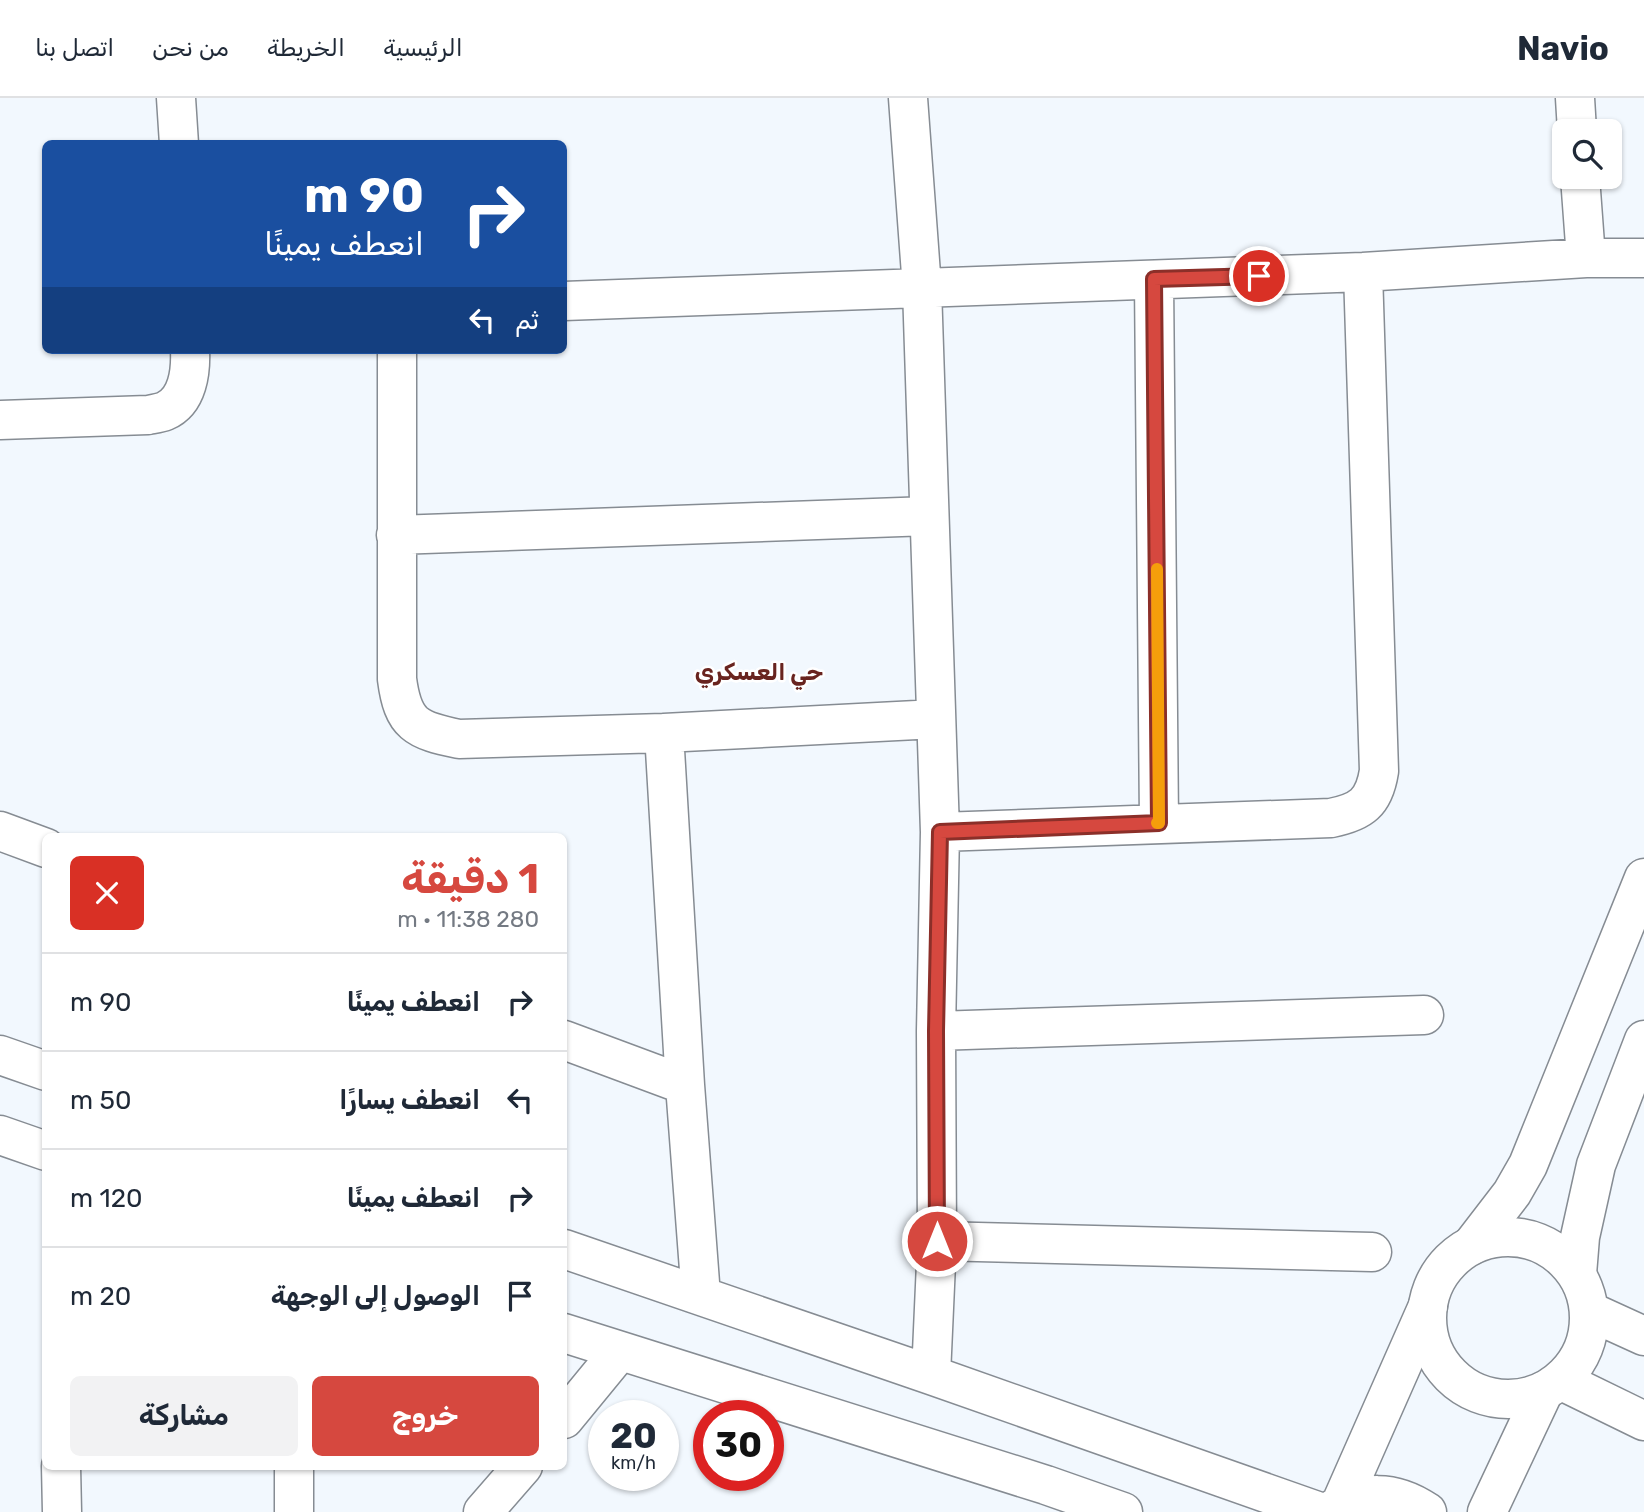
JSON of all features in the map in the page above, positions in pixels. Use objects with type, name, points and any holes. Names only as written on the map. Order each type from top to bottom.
[{"type":"street","points":[[176,98],[179,140]]},
{"type":"street","points":[[908,98],[922,288],[940,832],[936,1031],[937,1241],[931,1375]]},
{"type":"street","points":[[1575,98],[1576,119]]},
{"type":"street","points":[[1581,189],[1586,258]]},
{"type":"street","points":[[567,301],[1363,272],[1586,258],[1644,258]]},
{"type":"street","points":[[940,832],[1331,818],[1351,814],[1366,804],[1376,789],[1379,771],[1363,272]]},
{"type":"street","points":[[1154,279],[1159,823]]},
{"type":"street","points":[[0,420],[148,415],[166,411],[184,389],[191,371],[190,354]]},
{"type":"street","points":[[397,354],[397,679],[400,700],[412,723],[429,733],[459,739],[664,733],[936,719]]},
{"type":"street","points":[[396,535],[929,516]]},
{"type":"street","points":[[664,733],[701,1297]]},
{"type":"street","points":[[0,831],[42,847]]},
{"type":"street","points":[[1330,1509],[1428,1306],[1433,1287],[1456,1256],[1472,1245],[1512,1193],[1528,1165],[1644,878]]},
{"type":"street","points":[[936,1031],[1423,1015]]},
{"type":"street","points":[[1577,1274],[1580,1237],[1596,1165],[1644,1040]]},
{"type":"street","points":[[567,1041],[685,1085]]},
{"type":"street","points":[[0,1055],[42,1070]]},
{"type":"street","points":[[0,1135],[42,1150]]},
{"type":"street","points":[[1472,1245],[1501,1238],[1530,1240],[1548,1247],[1564,1259],[1577,1274],[1589,1311],[1583,1349],[1573,1366],[1552,1386],[1488,1512]]},
{"type":"street","points":[[937,1241],[1372,1252]]},
{"type":"street","points":[[567,1250],[1330,1509],[1359,1496],[1378,1494],[1397,1496],[1427,1512]]},
{"type":"street","points":[[1428,1306],[1427,1326],[1431,1345],[1452,1378],[1468,1389],[1496,1398],[1525,1398],[1552,1386],[1644,1421]]},
{"type":"street","points":[[1589,1311],[1644,1336]]},
{"type":"street","points":[[567,1334],[1043,1499],[1123,1512]]},
{"type":"street","points":[[567,1415],[619,1352]]},
{"type":"street","points":[[61,1470],[62,1512]]},
{"type":"street","points":[[294,1470],[294,1512]]},
{"type":"street","points":[[483,1512],[520,1470]]},
{"type":"slow traffic","points":[[1157,569],[1157,823]]},
{"type":"district","name":"حي العسكري","points":[[759,672]]},
{"type":"route","points":[[937,1241],[936,1031],[940,832],[1159,823],[1154,279],[1259,276]]}]
